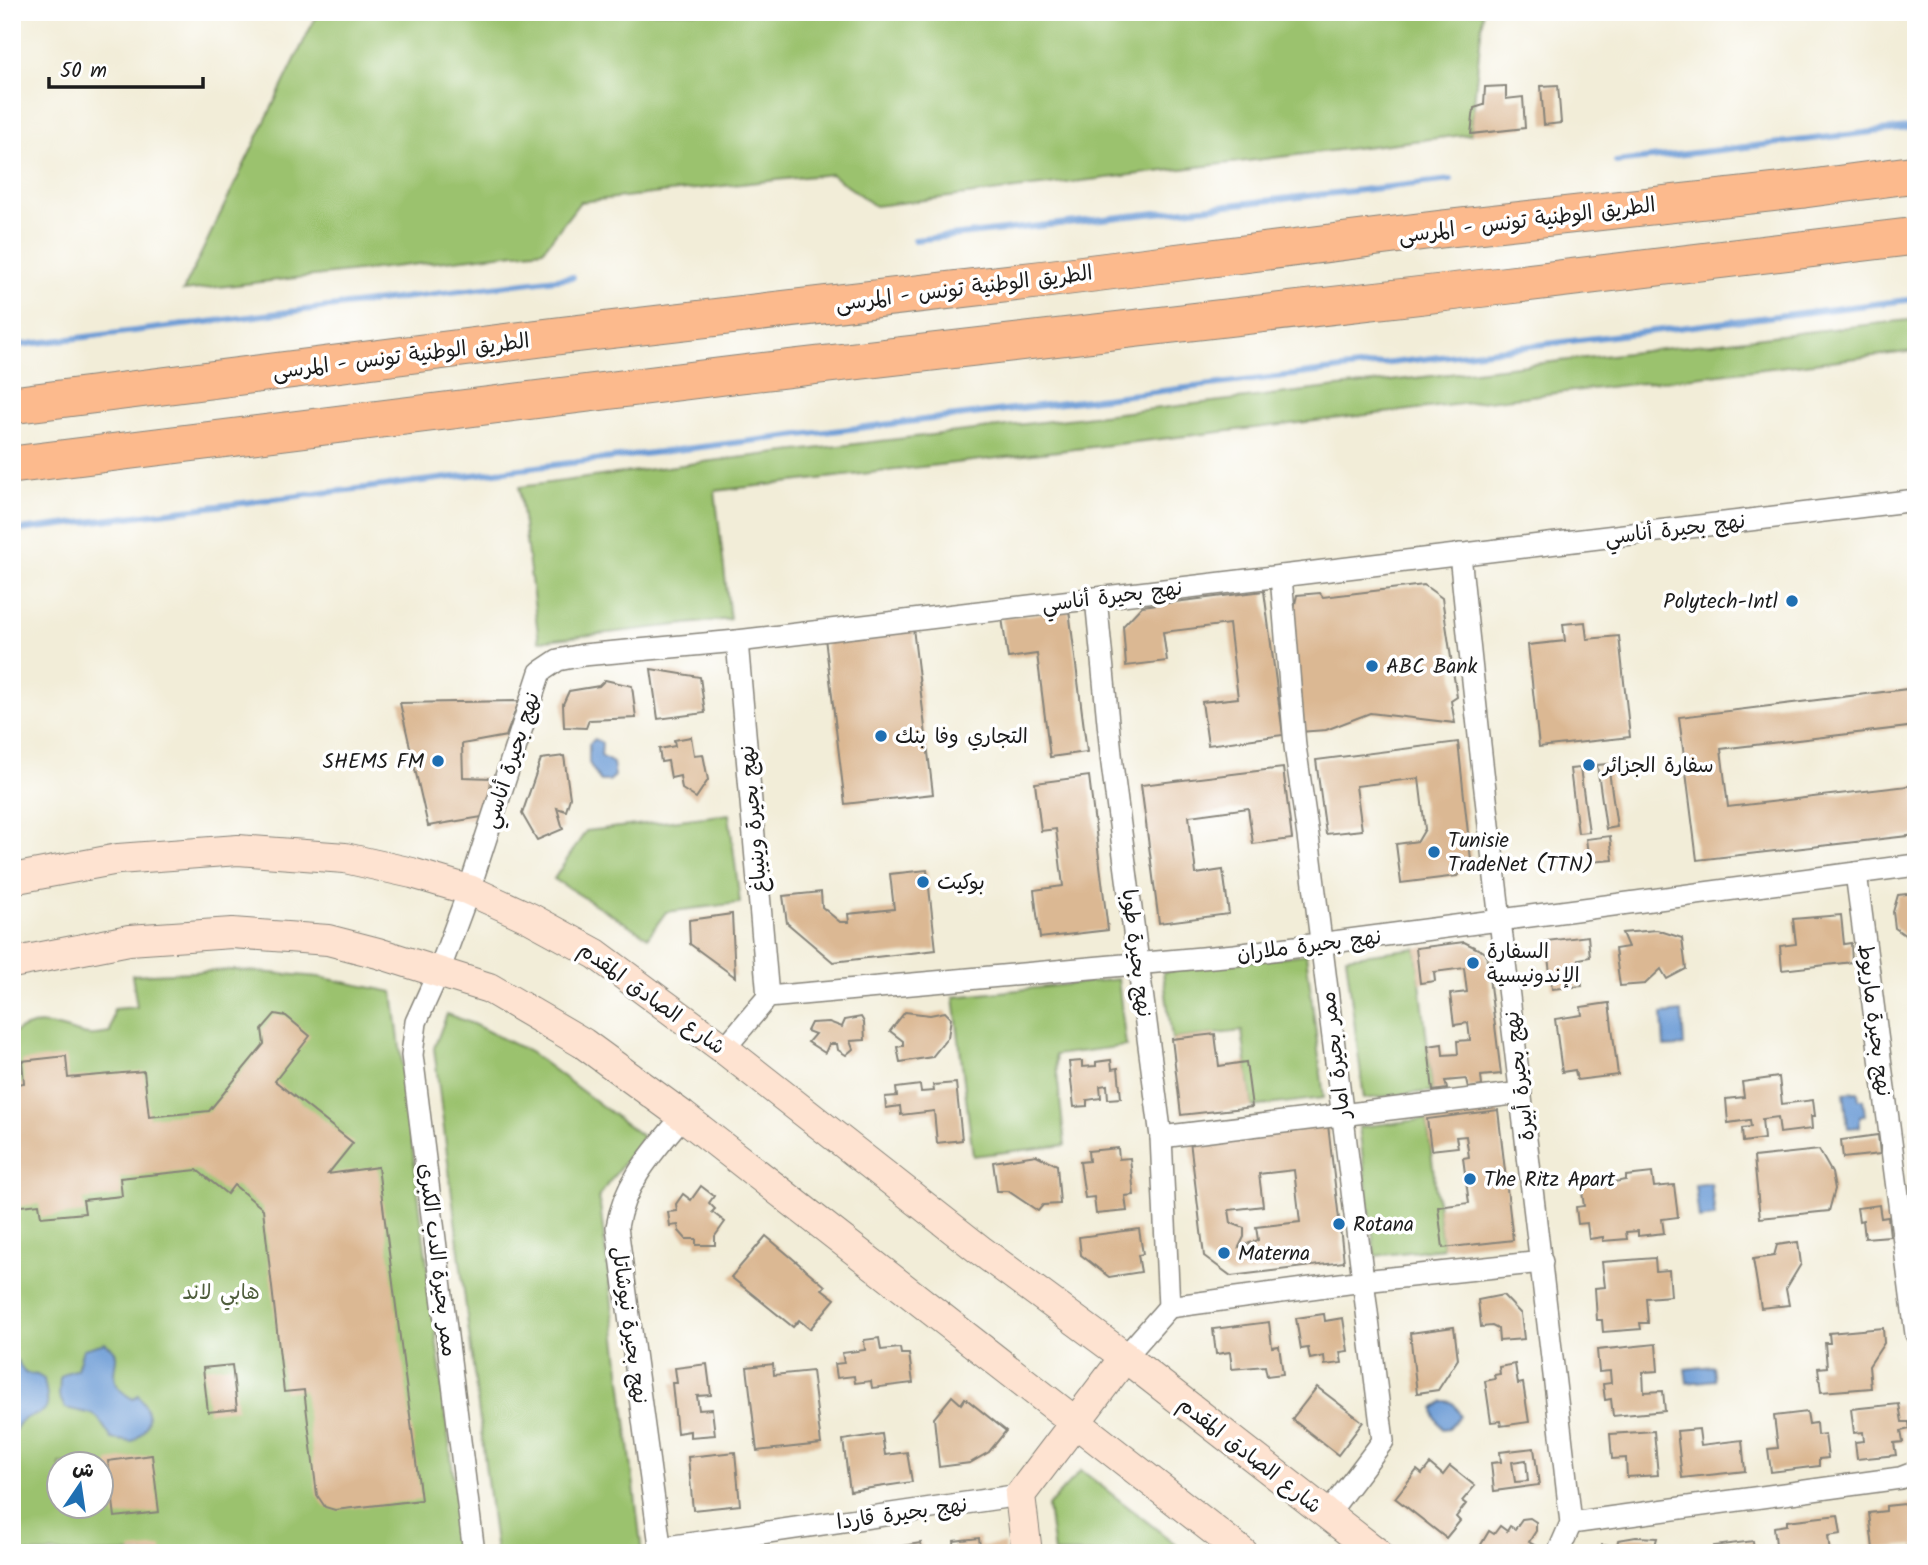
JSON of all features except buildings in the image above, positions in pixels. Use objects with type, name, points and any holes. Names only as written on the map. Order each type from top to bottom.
[{"type":"highway","name":"الطريق الوطنية تونس - المرسى","points":[[12,405],[723,316],[1916,174]]},
{"type":"highway","points":[[12,465],[733,375],[1493,288],[1916,236]]},
{"type":"highway","points":[[723,316],[733,375]]},
{"type":"main road","name":"شارع الصادق المقدم","points":[[12,879],[118,859],[238,850],[345,858],[412,873],[469,890],[530,918],[596,954],[724,1049],[969,1242],[1125,1357],[1377,1553]]},
{"type":"main road","points":[[12,963],[130,940],[232,933],[328,940],[489,988],[583,1043],[683,1116],[1243,1553]]},
{"type":"main road","points":[[1027,1553],[1020,1495],[1125,1357]]},
{"type":"street","name":"نهج بحيرة أناسي","points":[[469,890],[540,672],[558,660],[1916,500]]},
{"type":"street","name":"نهج بحيرة أبيرة","points":[[1460,554],[1478,736],[1572,1523]]},
{"type":"street","name":"ممر بحيرة امار","points":[[1281,576],[1295,746],[1383,1441],[1326,1515]]},
{"type":"street","name":"نهج بحيرة طوبا","points":[[1096,598],[1112,764],[1161,1137],[1170,1307]]},
{"type":"street","name":"نهج بحيرة وينيباغ","points":[[737,641],[768,997]]},
{"type":"street","name":"نهج بحيرة ملاران","points":[[768,997],[1235,955],[1916,865]]},
{"type":"street","name":"نهج بحيرة ماريوط","points":[[1856,873],[1916,1334]]},
{"type":"street","name":"ممر بحيرة الدب الكبرى","points":[[469,890],[439,971],[416,1022],[412,1055],[474,1553]]},
{"type":"street","points":[[724,1049],[768,997]]},
{"type":"street","points":[[1161,1137],[1521,1093]]},
{"type":"street","name":"نهج بحيرة نيوشاتل","points":[[660,1550],[617,1227],[620,1209],[628,1189],[683,1116]]},
{"type":"street","points":[[1125,1357],[1170,1307],[1363,1281],[1542,1262]]},
{"type":"street","points":[[1558,1553],[1572,1523],[1900,1478],[1916,1472]]},
{"type":"street","name":"نهج بحيرة قاردا","points":[[660,1550],[1020,1495]]},
{"type":"green space","points":[[318,12],[1483,12],[1471,134],[875,206],[831,174],[580,202],[543,250],[183,291]]},
{"type":"green space","points":[[1916,319],[1916,351],[715,491],[730,619],[539,641],[519,487],[711,461]]},
{"type":"green space","points":[[729,814],[740,903],[666,912],[648,937],[554,879],[586,831]]},
{"type":"green space","points":[[1416,948],[1433,1091],[1364,1099],[1346,957]]},
{"type":"green space","points":[[1306,954],[1324,1098],[1252,1107],[1242,1031],[1172,1039],[1163,972]]},
{"type":"green space","name":"هابي لاند","points":[[234,970],[319,977],[393,992],[463,1553],[12,1553],[12,1034],[32,1025],[42,1024],[88,1035],[110,1033],[114,1009],[137,1007],[132,975]]},
{"type":"green space","points":[[1118,979],[1126,1046],[1055,1055],[1065,1145],[973,1156],[954,997]]},
{"type":"green space","points":[[447,1014],[530,1052],[643,1137],[599,1196],[642,1553],[496,1553],[434,1048]]},
{"type":"green space","points":[[1427,1119],[1443,1248],[1375,1256],[1359,1127]]},
{"type":"green space","points":[[1081,1470],[1187,1553],[1054,1553],[1048,1506]]},
{"type":"water","points":[[595,739],[602,743],[601,756],[613,763],[615,776],[609,781],[600,781],[589,763],[589,744]]},
{"type":"water","points":[[1682,1012],[1684,1046],[1664,1047],[1662,1014]]},
{"type":"water","points":[[1858,1092],[1859,1099],[1863,1099],[1865,1115],[1860,1117],[1860,1127],[1848,1128],[1844,1093]]},
{"type":"water","points":[[1711,1183],[1715,1217],[1699,1219],[1695,1185]]},
{"type":"water","points":[[105,1343],[116,1355],[114,1378],[117,1385],[133,1399],[138,1395],[148,1415],[146,1426],[132,1442],[112,1439],[98,1418],[65,1408],[59,1396],[60,1378],[77,1369],[83,1349]]},
{"type":"water","points":[[12,1358],[16,1359],[25,1373],[44,1379],[48,1402],[43,1412],[20,1422],[12,1437]]},
{"type":"water","points":[[1713,1366],[1715,1380],[1687,1383],[1685,1369]]},
{"type":"water","points":[[1443,1401],[1454,1404],[1460,1416],[1449,1428],[1443,1429],[1435,1417],[1434,1409]]},
{"type":"waterway","points":[[1616,162],[1916,127]]},
{"type":"waterway","points":[[915,240],[1451,180]]},
{"type":"waterway","points":[[12,346],[573,277]]},
{"type":"waterway","points":[[12,531],[1916,299]]},
{"type":"place","name":"Polytech-Intl","points":[[1792,601]]},
{"type":"place","name":"ABC Bank","points":[[1372,666]]},
{"type":"place","name":"التجاري وفا بنك","points":[[881,736]]},
{"type":"place","name":"SHEMS FM","points":[[438,761]]},
{"type":"place","name":"سفارة الجزائر","points":[[1589,765]]},
{"type":"place","name":"Tunisie TradeNet (TTN)","points":[[1434,852]]},
{"type":"place","name":"بوكيت","points":[[923,882]]},
{"type":"place","name":"السفارة الإندونيسية","points":[[1473,963]]},
{"type":"place","name":"The Ritz Apart","points":[[1470,1179]]},
{"type":"place","name":"Rotana","points":[[1339,1224]]},
{"type":"place","name":"Materna","points":[[1224,1253]]}]
